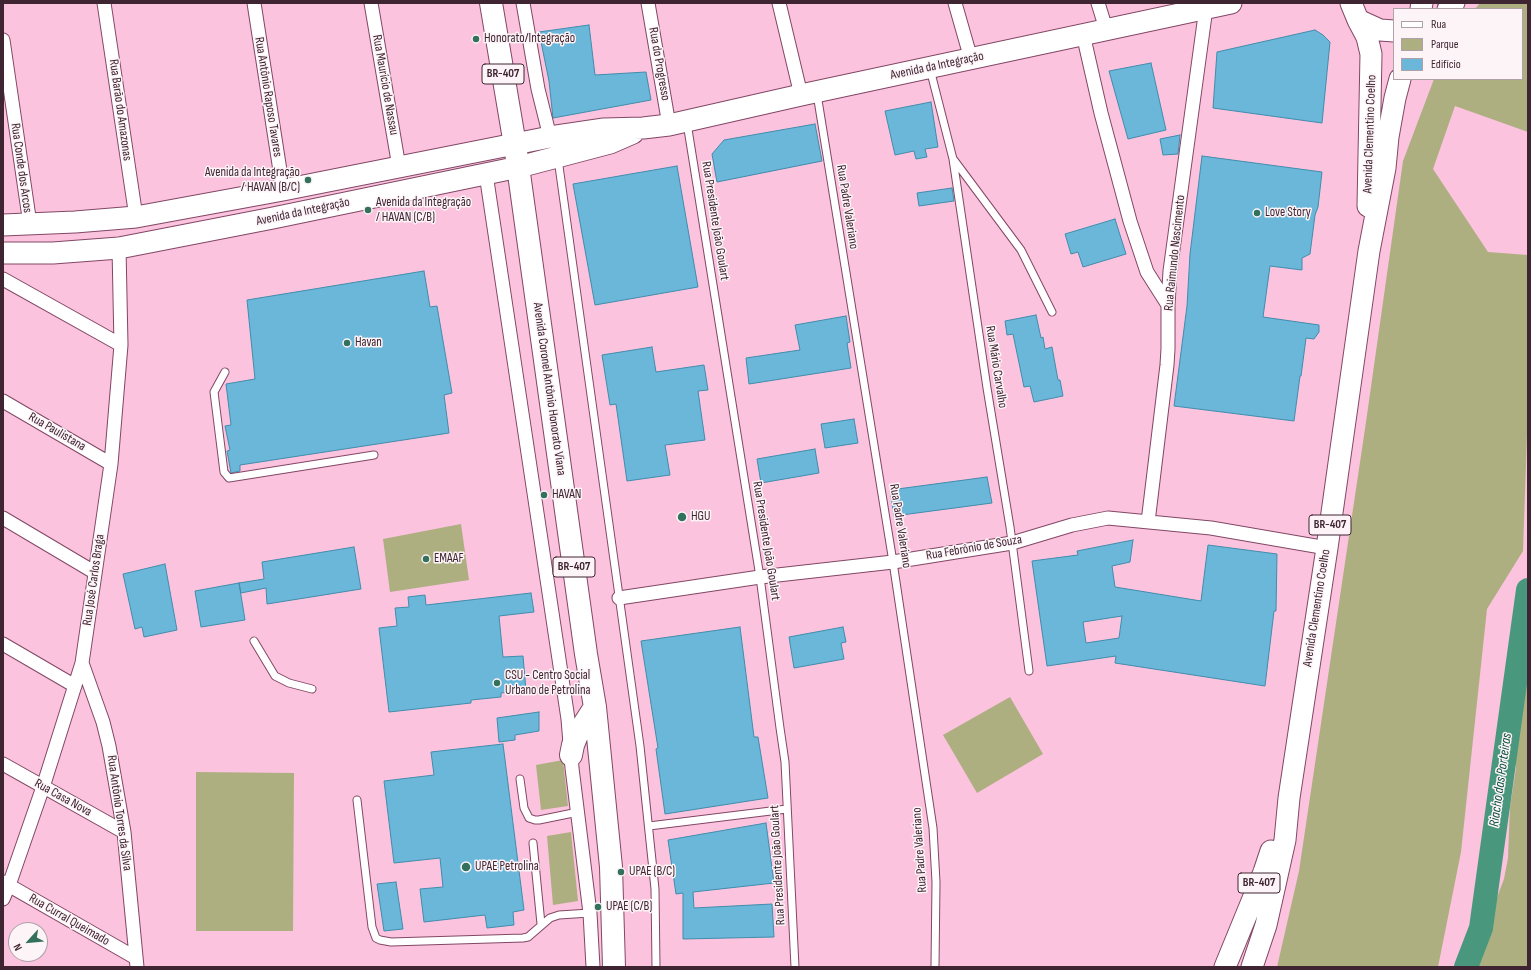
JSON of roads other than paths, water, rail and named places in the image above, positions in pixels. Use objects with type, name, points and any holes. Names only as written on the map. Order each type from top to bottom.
[{"type":"highway","name":"Avenida Coronel Antônio Honorato Viana","points":[[491,3],[519,167],[586,654],[595,707],[612,867],[614,967]]},
{"type":"highway","points":[[571,755],[577,735],[595,707]]},
{"type":"main road","name":"Avenida da Integração","points":[[3,225],[75,222],[136,217],[283,190],[550,137],[604,129],[643,128],[678,123],[809,93],[1231,3]]},
{"type":"main road","points":[[1335,3],[1355,12],[1380,30],[1393,31]]},
{"type":"main road","name":"Avenida Clementino Coelho","points":[[1355,12],[1367,37],[1372,54],[1368,198],[1369,251]]},
{"type":"main road","name":"Avenida Clementino Coelho","points":[[1252,967],[1266,925],[1286,840],[1289,798],[1327,548],[1369,251],[1385,168],[1388,137],[1395,98],[1400,80]]},
{"type":"main road","name":"Avenida da Integração","points":[[3,253],[52,253],[119,248],[519,167],[610,143],[643,128]]},
{"type":"main road","points":[[75,222],[80,236],[79,251]]},
{"type":"main road","name":"Avenida Clementino Coelho","points":[[1225,967],[1264,872],[1289,798]]},
{"type":"street","name":"Rua Barão do Amazonas","points":[[104,3],[136,217]]},
{"type":"street","name":"Rua Antônio Raposo Tavares","points":[[254,3],[283,190]]},
{"type":"street","name":"Rua Maurício de Nassau","points":[[371,3],[399,167]]},
{"type":"street","points":[[523,3],[538,89],[550,137]]},
{"type":"street","name":"Rua do Progresso","points":[[648,3],[678,123]]},
{"type":"street","points":[[779,3],[809,93]]},
{"type":"street","points":[[955,3],[971,59]]},
{"type":"street","points":[[1098,3],[1106,29]]},
{"type":"street","name":"Rua Raimundo Nascimento","points":[[1148,522],[1167,365],[1170,271],[1206,8]]},
{"type":"street","points":[[1083,34],[1101,113],[1130,221],[1147,272],[1168,305]]},
{"type":"street","name":"Rua Conde dos Arcos","points":[[3,40],[30,224]]},
{"type":"street","points":[[486,174],[567,712],[590,913],[593,967]]},
{"type":"street","name":"Rua José Carlos Braga","points":[[3,899],[6,884],[43,787],[82,663],[94,572],[111,464],[121,345],[119,248]]},
{"type":"street","points":[[3,279],[121,345]]},
{"type":"street","name":"Rua Paulistana","points":[[3,401],[111,464]]},
{"type":"street","points":[[3,518],[94,572]]},
{"type":"street","name":"Rua Febrônio de Souza","points":[[619,598],[760,577],[893,562],[1012,543],[1072,525],[1108,518],[1211,528],[1327,548]]},
{"type":"street","points":[[3,644],[75,686]]},
{"type":"street","name":"Rua Antônio Torres da Silva","points":[[82,663],[104,722],[124,832],[136,962]]},
{"type":"street","name":"Rua Casa Nova","points":[[3,764],[124,832]]},
{"type":"street","name":"Rua Curral Queimado","points":[[6,884],[136,962]]},
{"type":"lane","name":"Rua Mário Carvalho","points":[[930,68],[953,159],[987,388],[1010,527],[1029,671]]},
{"type":"lane","name":"Rua Padre Valeriano","points":[[809,93],[893,562],[933,828],[936,882],[935,967]]},
{"type":"lane","name":"Rua Presidente João Goulart","points":[[678,123],[760,577],[784,762],[795,967]]},
{"type":"lane","points":[[557,156],[640,746],[655,889],[656,967]]},
{"type":"lane","points":[[953,159],[1021,250],[1052,312]]},
{"type":"lane","points":[[225,372],[214,392],[224,472],[229,478],[374,455]]},
{"type":"lane","points":[[254,641],[275,676],[289,683],[312,688]]},
{"type":"lane","points":[[520,780],[524,808],[529,818],[539,820],[578,812]]},
{"type":"lane","points":[[357,800],[372,927],[376,938],[380,940],[390,942],[523,938],[528,937],[541,924],[550,918],[559,915],[590,913]]},
{"type":"lane","points":[[649,826],[787,809]]},
{"type":"lane","points":[[533,843],[541,924]]},
{"type":"waterway","name":"Riacho das Porteiras","points":[[1466,967],[1481,928],[1528,590]]},
{"type":"place","name":"Honorato/Integração","points":[[476,39]]},
{"type":"place","name":"Avenida da Integração / HAVAN (B/C)","points":[[308,180]]},
{"type":"place","name":"Avenida da Integração / HAVAN (C/B)","points":[[368,210]]},
{"type":"place","name":"Love Story","points":[[1257,213]]},
{"type":"place","name":"Havan","points":[[347,343]]},
{"type":"place","name":"HAVAN","points":[[544,495]]},
{"type":"place","name":"HGU","points":[[682,517]]},
{"type":"place","name":"EMAAF","points":[[426,559]]},
{"type":"place","name":"CSU - Centro Social Urbano de Petrolina","points":[[497,683]]},
{"type":"place","name":"UPAE Petrolina","points":[[466,867]]},
{"type":"place","name":"UPAE (B/C)","points":[[621,872]]},
{"type":"place","name":"UPAE (C/B)","points":[[598,907]]}]
